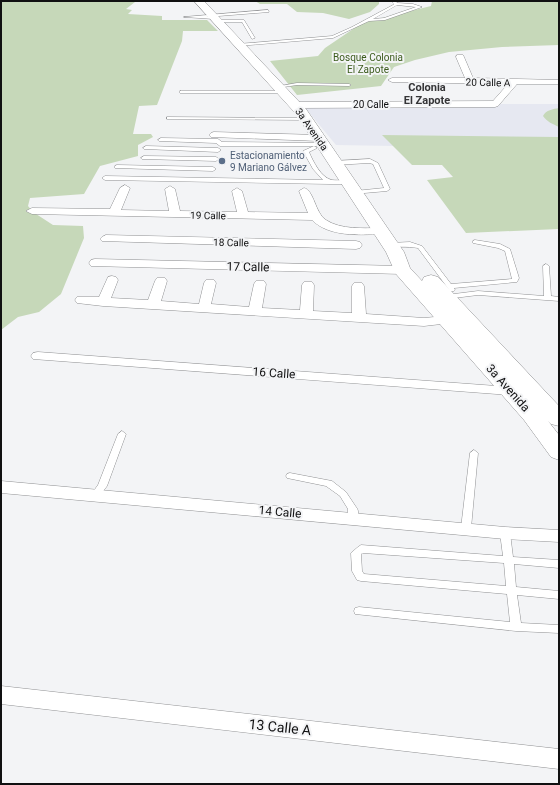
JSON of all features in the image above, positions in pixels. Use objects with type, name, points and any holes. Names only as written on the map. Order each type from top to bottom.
[{"type":"street","name":"3a Avenida","points":[[199,1],[295,105],[381,231],[395,256],[445,320],[532,415],[559,452]]},
{"type":"street","points":[[460,57],[470,81]]},
{"type":"street","name":"20 Calle A","points":[[392,80],[418,78],[470,81],[559,82]]},
{"type":"street","name":"20 Calle","points":[[295,105],[496,104],[514,82]]},
{"type":"street","points":[[214,135],[323,144]]},
{"type":"street","points":[[114,213],[125,188]]},
{"type":"street","points":[[170,189],[175,214]]},
{"type":"street","points":[[237,191],[243,215]]},
{"type":"street","points":[[304,191],[316,217]]},
{"type":"street","name":"19 Calle","points":[[32,211],[316,217],[320,222],[339,229],[381,231]]},
{"type":"street","name":"18 Calle","points":[[106,239],[356,245]]},
{"type":"street","points":[[216,266],[222,242]]},
{"type":"street","name":"3a Avenida","points":[[395,256],[419,267],[450,293],[556,413]]},
{"type":"street","name":"17 Calle","points":[[95,263],[216,266],[395,256]]},
{"type":"street","points":[[103,302],[112,280]]},
{"type":"street","points":[[153,305],[160,281]]},
{"type":"street","points":[[204,308],[210,282]]},
{"type":"street","points":[[255,311],[260,284]]},
{"type":"street","points":[[306,315],[308,285]]},
{"type":"street","points":[[358,286],[359,318]]},
{"type":"street","points":[[82,300],[424,322],[445,320]]},
{"type":"street","name":"16 Calle","points":[[38,356],[510,391]]},
{"type":"street","name":"14 Calle","points":[[1,487],[466,528],[505,533],[559,536]]},
{"type":"street","name":"13 Calle A","points":[[1,695],[559,759]]},
{"type":"lane","points":[[238,45],[333,37],[353,28],[366,20],[386,10],[395,2],[420,7],[403,14],[384,19],[366,20]]},
{"type":"lane","points":[[386,10],[403,14]]},
{"type":"lane","points":[[253,38],[243,20],[186,17],[214,18],[268,11]]},
{"type":"lane","points":[[182,92],[280,90],[297,84],[349,85]]},
{"type":"lane","points":[[169,118],[306,119]]},
{"type":"lane","points":[[161,140],[218,141],[219,147],[211,179]]},
{"type":"lane","points":[[146,148],[323,144]]},
{"type":"lane","points":[[323,144],[306,151],[317,171],[324,179],[351,188],[387,189],[375,164],[370,161],[335,163]]},
{"type":"lane","points":[[144,158],[216,159]]},
{"type":"lane","points":[[117,167],[213,169]]},
{"type":"lane","points":[[105,178],[331,182]]},
{"type":"lane","points":[[450,293],[515,281],[516,278],[508,250],[500,246],[474,242]]},
{"type":"lane","points":[[546,266],[548,298]]},
{"type":"lane","points":[[450,293],[478,293],[559,299]]},
{"type":"lane","points":[[95,496],[102,486],[122,434]]},
{"type":"lane","points":[[466,528],[474,453]]},
{"type":"lane","points":[[290,476],[329,483],[343,494],[353,509],[353,518]]},
{"type":"lane","points":[[505,533],[516,627]]},
{"type":"lane","points":[[559,564],[361,549],[356,553],[357,571],[362,577],[559,595]]},
{"type":"lane","points":[[359,611],[516,627],[559,629]]},
{"type":"shaded area","points":[[302,104],[559,104],[559,149],[336,145]]},
{"type":"green space","points":[[1,1],[146,1],[135,2],[126,9],[132,10],[128,14],[162,16],[162,20],[207,20],[218,31],[183,31],[182,41],[157,105],[139,106],[133,134],[151,134],[153,137],[138,145],[138,156],[100,166],[84,194],[30,198],[28,206],[33,212],[53,225],[83,226],[84,238],[61,294],[39,312],[18,317],[1,330]]},
{"type":"green space","points":[[255,1],[379,1],[379,4],[370,12],[349,19],[323,13],[297,12],[287,4],[260,4]]},
{"type":"green space","name":"Bosque Colonia El Zapote","points":[[432,1],[559,1],[559,45],[502,47],[449,52],[415,60],[394,67],[381,86],[297,95],[270,61],[318,56],[325,48],[362,23],[431,6]]},
{"type":"green space","points":[[559,108],[559,127],[548,121],[543,116],[552,109]]},
{"type":"green space","points":[[382,135],[559,137],[559,229],[466,233],[427,180],[453,177],[442,165],[412,165]]},
{"type":"place","name":"Estacionamiento 9 Mariano Gálvez","points":[[222,161]]},
{"type":"district","name":"Colonia El Zapote","points":[[427,93]]}]
